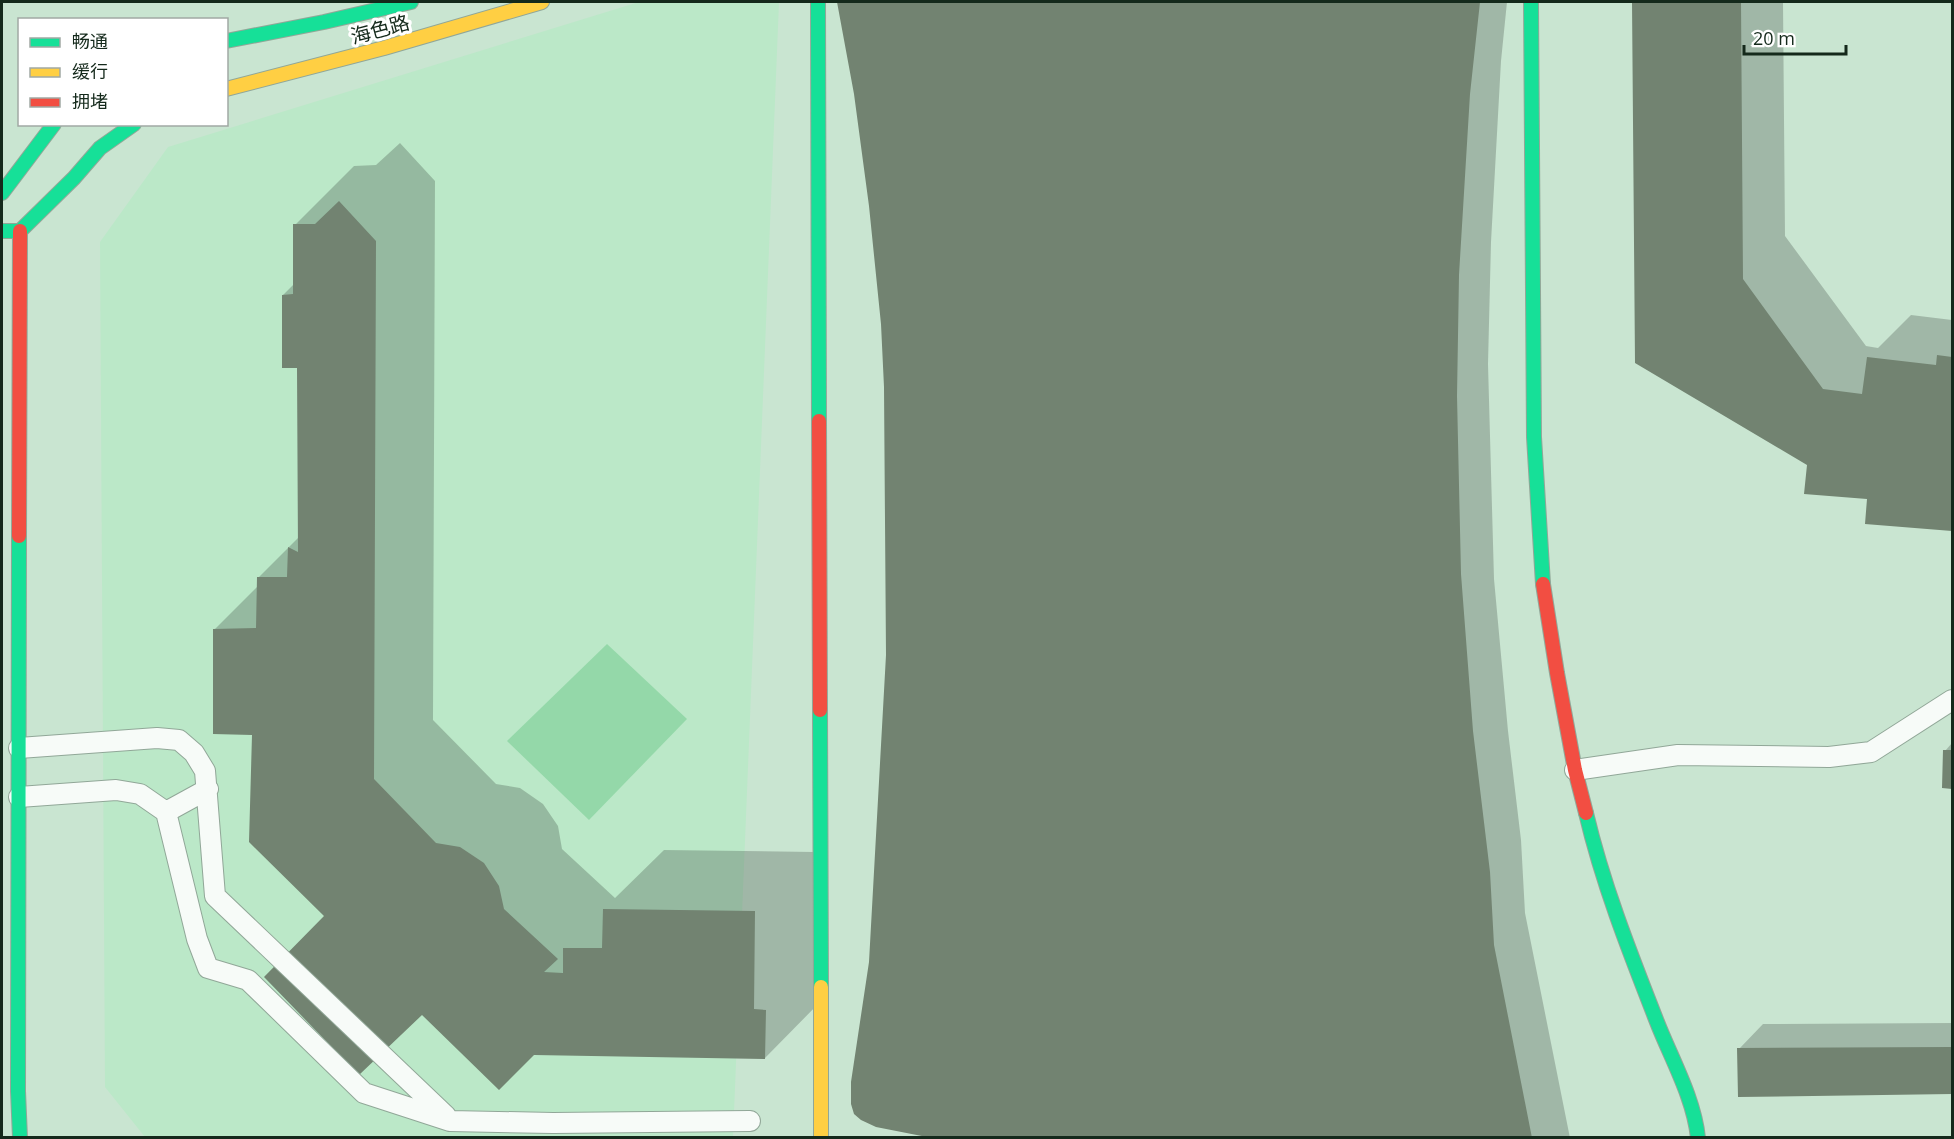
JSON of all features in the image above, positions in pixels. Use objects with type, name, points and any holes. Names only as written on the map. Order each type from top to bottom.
[{"type":"street","name":"海色路","points":[[228,41],[411,2]]},
{"type":"street","name":"海色路","points":[[228,88],[384,48],[542,2]]},
{"type":"street","points":[[818,2],[821,1137]]},
{"type":"street","points":[[1531,2],[1534,437],[1544,592],[1575,770],[1606,888],[1640,980],[1679,1072],[1697,1127],[1698,1137]]},
{"type":"street","points":[[2,193],[52,126]]},
{"type":"street","points":[[2,231],[20,231],[74,178],[100,148],[131,126]]},
{"type":"street","points":[[20,231],[18,1090],[20,1137]]},
{"type":"street","points":[[2,434],[20,434]]},
{"type":"lane","points":[[1575,770],[1678,755],[1829,757],[1871,752],[1953,700]]},
{"type":"lane","points":[[19,748],[158,738],[179,740],[194,753],[205,771],[215,896],[450,1121]]},
{"type":"lane","points":[[166,812],[208,789]]},
{"type":"lane","points":[[19,797],[116,790],[140,794],[166,812],[197,939],[208,968],[248,980],[364,1093],[450,1121],[553,1130],[750,1121]]},
{"type":"shaded area","points":[[639,2],[779,2],[733,1137],[145,1137],[105,1087],[100,242],[168,147]]},
{"type":"shaded area","points":[[607,644],[687,719],[589,820],[507,741]]},
{"type":"building","points":[[837,2],[1480,2],[1470,94],[1459,275],[1457,396],[1461,574],[1473,731],[1490,872],[1494,945],[1532,1138],[932,1138],[876,1127],[854,1114],[851,1104],[851,1082],[869,962],[886,655],[884,387],[881,324],[869,206],[854,94]]},
{"type":"building","points":[[1632,2],[1741,2],[1743,279],[1823,389],[1862,394],[1867,357],[1936,365],[1937,355],[1952,357],[1952,531],[1865,524],[1867,499],[1804,494],[1807,465],[1635,363]]},
{"type":"building","points":[[339,201],[376,241],[374,779],[436,843],[460,847],[484,863],[499,886],[504,909],[558,959],[544,972],[563,973],[563,948],[602,948],[603,909],[755,911],[754,1009],[766,1010],[765,1059],[534,1055],[499,1090],[422,1015],[359,1075],[264,977],[324,916],[249,842],[252,735],[213,734],[213,629],[256,628],[257,577],[287,577],[288,547],[298,552],[297,368],[282,368],[282,295],[293,294],[293,224],[315,224]]},
{"type":"building","points":[[1943,750],[1952,750],[1952,789],[1942,788]]},
{"type":"building","points":[[1952,1047],[1952,1094],[1738,1097],[1737,1048]]},
{"type":"traffic: fast","points":[[228,41],[411,2]]},
{"type":"traffic: fast","points":[[818,2],[819,421]]},
{"type":"traffic: fast","points":[[1531,2],[1534,437],[1543,584]]},
{"type":"traffic: fast","points":[[2,193],[52,126]]},
{"type":"traffic: fast","points":[[2,231],[20,231],[74,178],[100,148],[131,126]]},
{"type":"traffic: fast","points":[[19,536],[18,1091],[20,1138]]},
{"type":"traffic: fast","points":[[820,710],[821,987]]},
{"type":"traffic: fast","points":[[1586,813],[1600,866],[1618,919],[1687,1093],[1698,1138]]},
{"type":"traffic: slow","points":[[228,88],[384,48],[542,2]]},
{"type":"traffic: slow","points":[[821,987],[821,1138]]},
{"type":"traffic: jam","points":[[19,536],[20,231]]},
{"type":"traffic: jam","points":[[819,421],[820,710]]},
{"type":"traffic: jam","points":[[1543,584],[1575,770],[1586,813]]}]
